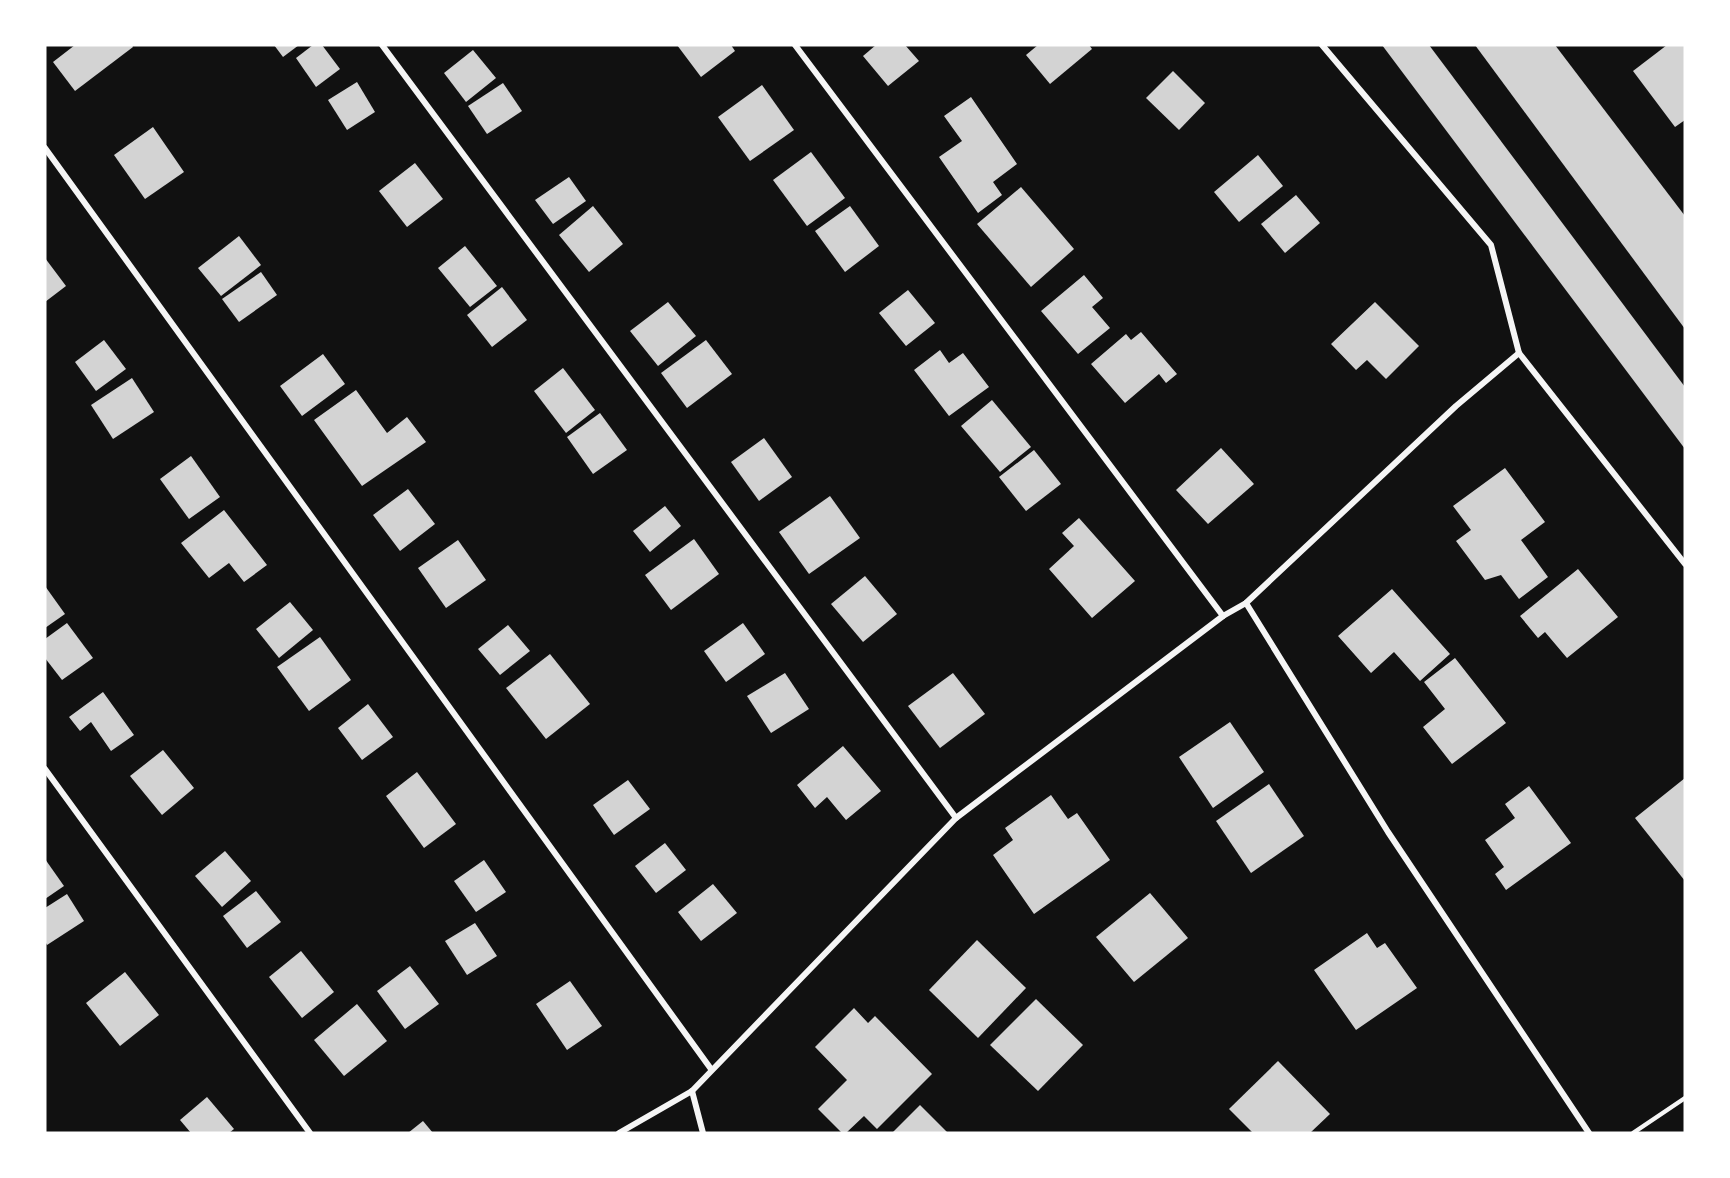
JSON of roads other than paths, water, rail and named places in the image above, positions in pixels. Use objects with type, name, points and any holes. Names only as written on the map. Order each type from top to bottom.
[{"type":"street","points":[[382,45],[956,818]]},
{"type":"street","points":[[795,45],[1223,616]]},
{"type":"street","points":[[1322,45],[1491,245],[1520,353],[1685,564]]},
{"type":"street","points":[[45,148],[711,1069]]},
{"type":"street","points":[[619,1133],[692,1091],[956,818],[1223,616],[1246,603],[1456,406],[1520,353]]},
{"type":"street","points":[[1246,603],[1388,832],[1589,1133]]},
{"type":"street","points":[[45,768],[310,1133]]},
{"type":"street","points":[[692,1091],[703,1133]]},
{"type":"lane","points":[[1633,1133],[1685,1098]]}]
